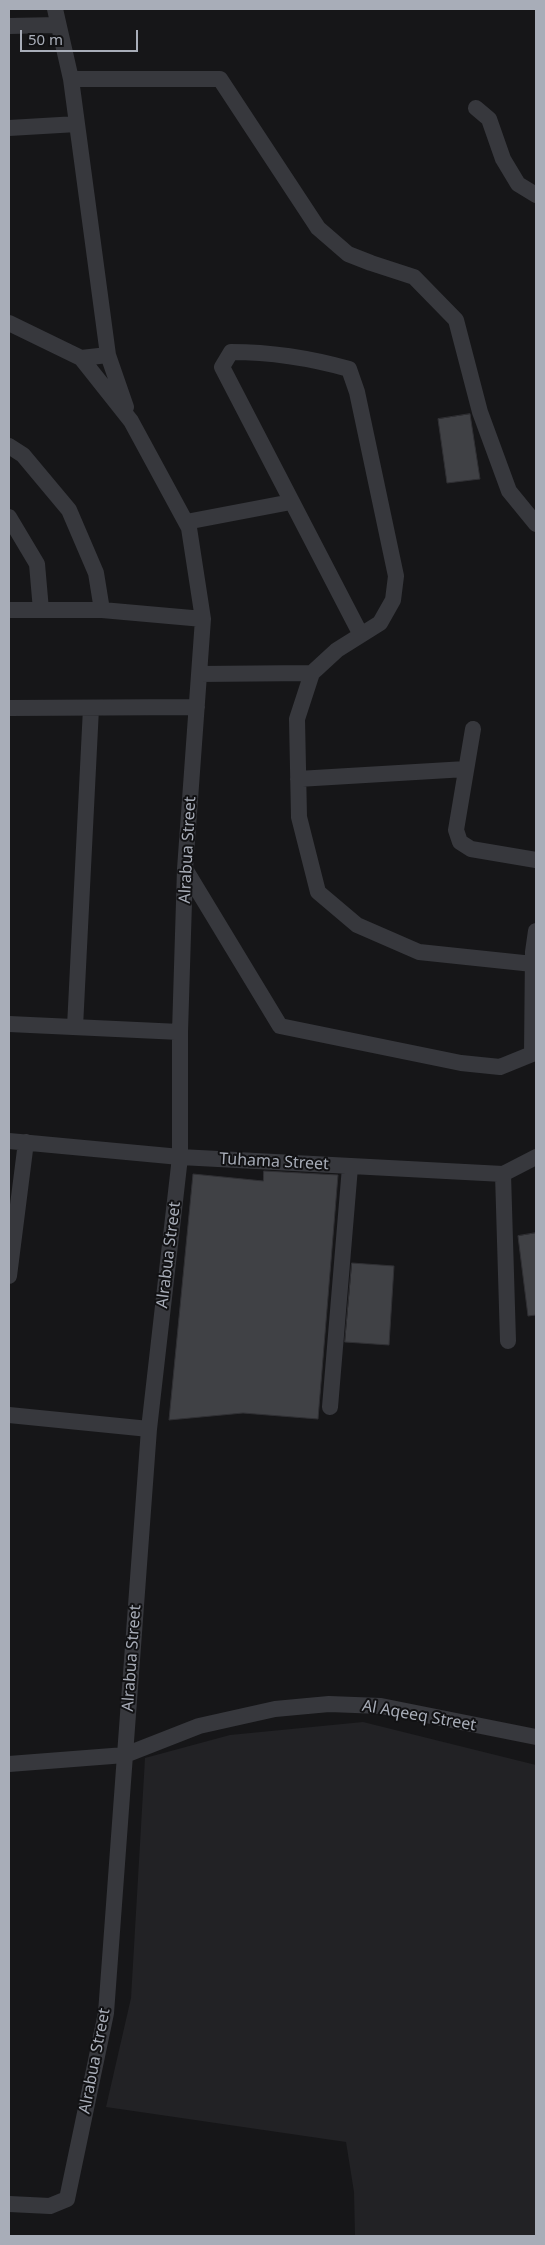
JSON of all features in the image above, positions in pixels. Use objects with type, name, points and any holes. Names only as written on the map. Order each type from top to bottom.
[{"type":"street","points":[[9,26],[57,17],[71,79],[108,355],[131,421]]},
{"type":"street","points":[[71,79],[220,78],[318,228],[348,254],[414,277],[456,320],[480,412],[509,491],[536,524]]},
{"type":"street","points":[[476,108],[489,119],[503,160],[518,184],[536,195]]},
{"type":"street","points":[[9,128],[77,124]]},
{"type":"street","name":"Alrabua Street","points":[[9,323],[81,358],[131,421],[189,528],[203,619],[186,869],[180,1032],[180,1157],[148,1429],[106,2012],[67,2199],[50,2206],[9,2204]]},
{"type":"street","points":[[361,635],[222,367],[231,352],[276,354],[315,360],[350,369],[374,466],[396,576],[393,600],[380,623],[361,635],[337,650],[312,673],[297,719],[299,817],[318,892],[357,924],[419,952],[533,964]]},
{"type":"street","points":[[81,358],[108,355]]},
{"type":"street","points":[[9,446],[23,455],[69,510],[96,573],[102,610]]},
{"type":"street","points":[[186,522],[291,502]]},
{"type":"street","points":[[9,518],[37,564],[41,610]]},
{"type":"street","points":[[9,610],[102,610],[203,619]]},
{"type":"street","points":[[200,674],[312,673]]},
{"type":"street","points":[[9,708],[197,707]]},
{"type":"street","points":[[75,1026],[91,708]]},
{"type":"street","points":[[473,729],[456,830],[460,842],[471,849],[536,860]]},
{"type":"street","points":[[298,779],[466,769]]},
{"type":"street","points":[[186,869],[280,1026],[461,1063],[500,1067],[532,1054],[533,964],[536,931]]},
{"type":"street","points":[[9,1024],[180,1032]]},
{"type":"street","name":"Tuhama Street","points":[[9,1141],[180,1157],[504,1174]]},
{"type":"street","points":[[9,1276],[26,1142]]},
{"type":"street","points":[[508,1341],[504,1174],[536,1157]]},
{"type":"street","points":[[330,1407],[350,1167]]},
{"type":"street","points":[[9,1415],[148,1429]]},
{"type":"street","name":"Al Aqeeq Street","points":[[9,1764],[125,1755],[200,1726],[275,1709],[329,1704],[381,1706],[536,1737]]},
{"type":"shaded area","points":[[363,1722],[536,1765],[536,2236],[355,2236],[354,2192],[346,2142],[106,2107],[131,1998],[145,1758],[230,1735]]},
{"type":"building","points":[[470,414],[480,479],[447,483],[438,419]]},
{"type":"building","points":[[264,1171],[338,1175],[318,1419],[243,1413],[169,1420],[193,1174],[263,1181]]},
{"type":"building","points":[[536,1233],[536,1315],[528,1316],[518,1236]]},
{"type":"building","points":[[352,1263],[394,1266],[389,1345],[345,1342]]}]
